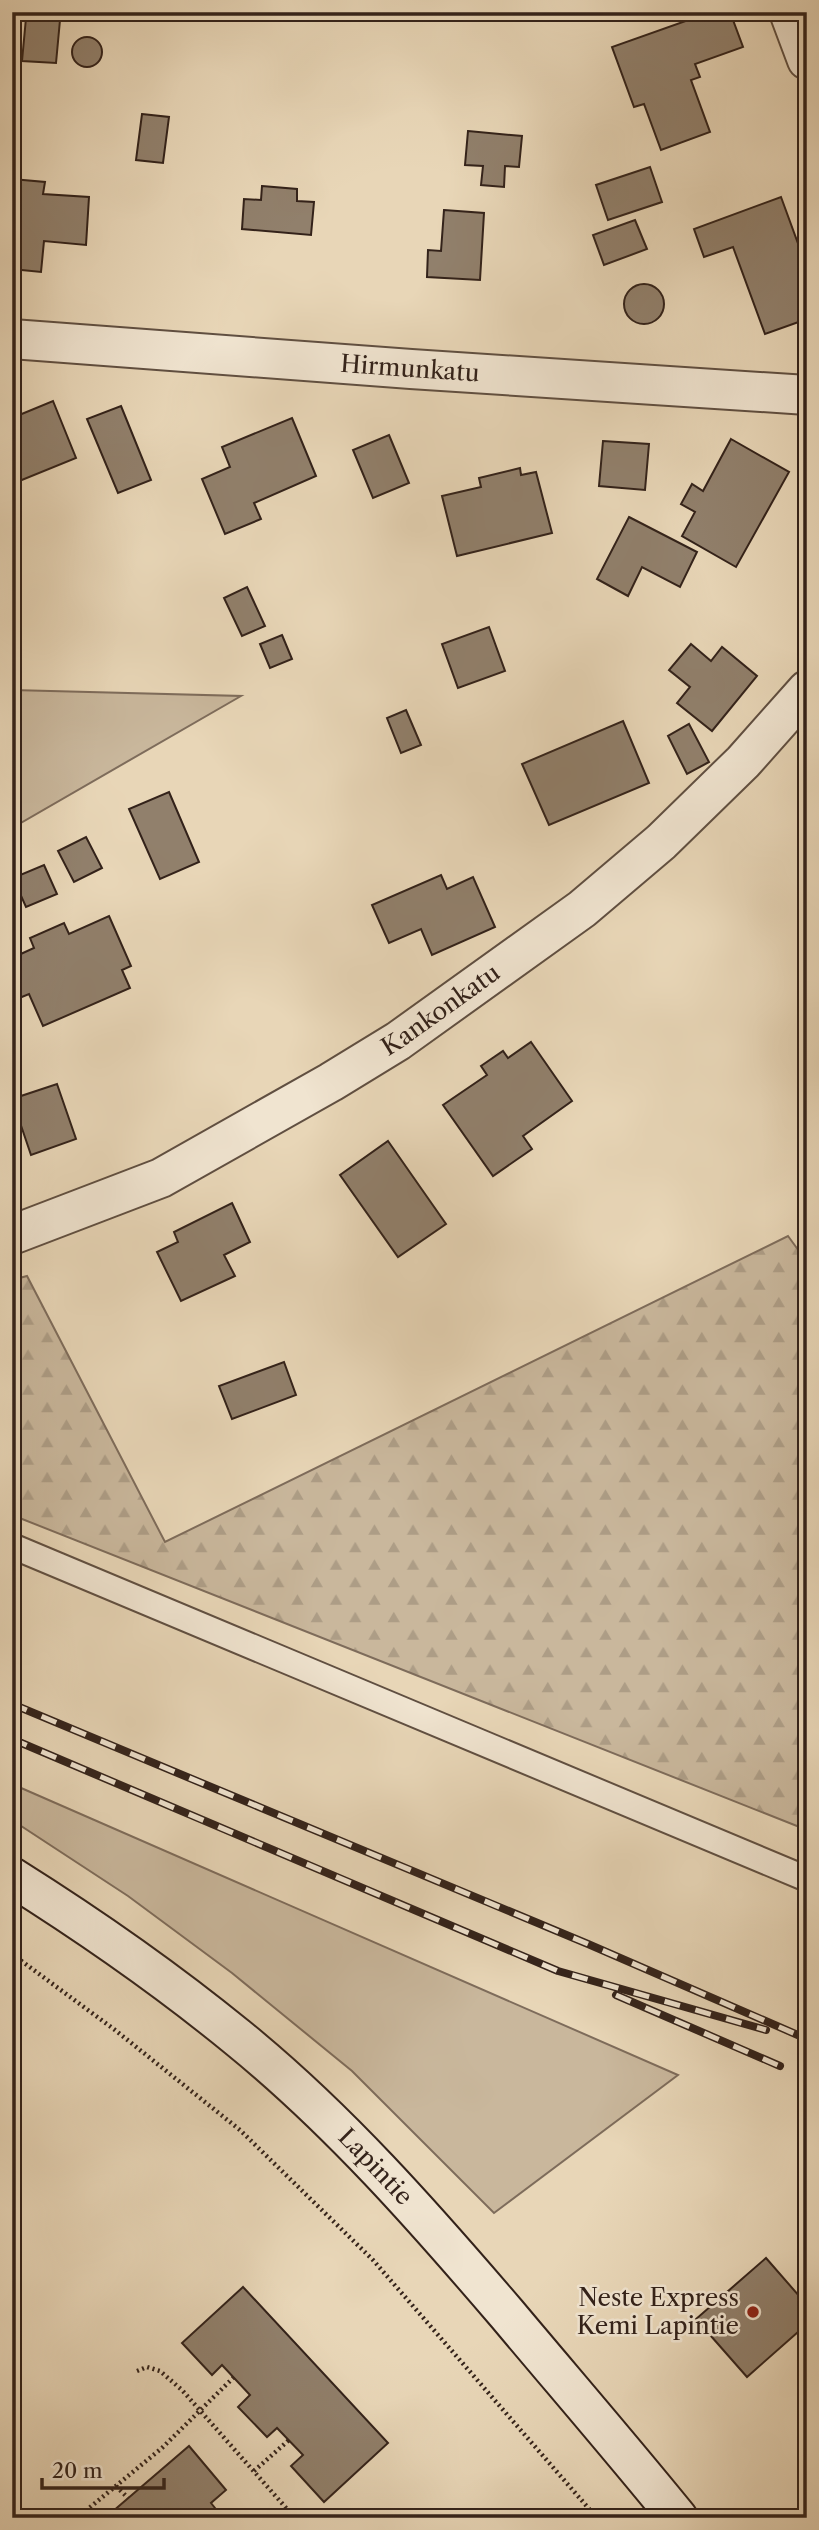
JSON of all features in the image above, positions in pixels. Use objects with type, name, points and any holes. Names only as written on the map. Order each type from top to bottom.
[{"type":"street","points":[[789,12],[807,60]]},
{"type":"street","name":"Hirmunkatu","points":[[12,339],[807,395]]},
{"type":"street","name":"Kankonkatu","points":[[12,1235],[161,1178],[398,1041],[582,909],[661,842],[743,762],[807,690]]},
{"type":"street","name":"Lapintie","points":[[12,1877],[81,1920],[172,1986],[239,2038],[316,2109],[381,2172],[452,2250],[574,2391],[678,2518]]},
{"type":"lane","points":[[12,1546],[807,1880]]},
{"type":"path","points":[[12,1954],[115,2030],[249,2139],[373,2260],[597,2518]]},
{"type":"path","points":[[137,2371],[147,2367],[160,2371],[200,2411],[295,2518]]},
{"type":"path","points":[[77,2518],[162,2448],[234,2377]]},
{"type":"path","points":[[254,2471],[289,2440]]},
{"type":"path","points":[[116,2486],[128,2498]]},
{"type":"green space","points":[[12,690],[241,696],[12,828]]},
{"type":"green space","points":[[788,1236],[807,1262],[807,1830],[12,1515],[12,1280],[27,1276],[165,1542]]},
{"type":"green space","points":[[12,1784],[678,2075],[494,2213],[352,2071],[232,1973],[128,1896],[12,1820]]},
{"type":"building","points":[[711,12],[730,12],[743,47],[695,64],[700,77],[691,80],[710,132],[661,150],[644,104],[634,107],[612,47]]},
{"type":"building","points":[[26,18],[60,20],[56,63],[22,61]]},
{"type":"building","points":[[87,37],[98,41],[102,52],[98,63],[87,67],[76,63],[72,52],[76,41]]},
{"type":"building","points":[[142,114],[169,117],[163,163],[136,160]]},
{"type":"building","points":[[468,131],[522,136],[519,167],[505,166],[504,187],[481,185],[483,166],[465,165]]},
{"type":"building","points":[[650,167],[662,202],[608,220],[596,185]]},
{"type":"building","points":[[12,179],[45,182],[43,194],[89,197],[86,245],[44,241],[41,272],[12,269]]},
{"type":"building","points":[[262,186],[297,189],[297,201],[314,202],[311,235],[242,229],[244,199],[261,200]]},
{"type":"building","points":[[781,197],[807,268],[807,319],[765,334],[733,247],[704,257],[694,229]]},
{"type":"building","points":[[444,210],[484,213],[480,280],[427,277],[428,250],[441,251]]},
{"type":"building","points":[[635,220],[647,249],[604,265],[593,235]]},
{"type":"building","points":[[644,284],[652,285],[658,290],[663,296],[663,312],[658,318],[652,323],[644,324],[636,323],[630,318],[625,312],[624,304],[625,296],[630,290],[636,285]]},
{"type":"building","points":[[53,401],[76,458],[12,484],[12,418]]},
{"type":"building","points":[[121,406],[151,480],[118,493],[87,419]]},
{"type":"building","points":[[292,418],[316,476],[254,503],[261,519],[225,534],[202,479],[230,467],[222,447]]},
{"type":"building","points":[[389,435],[409,483],[373,498],[353,450]]},
{"type":"building","points":[[731,439],[789,472],[736,567],[682,536],[695,512],[681,504],[692,484],[703,491]]},
{"type":"building","points":[[603,441],[649,444],[645,490],[599,486]]},
{"type":"building","points":[[520,468],[521,475],[536,472],[552,533],[457,556],[442,496],[481,487],[479,478]]},
{"type":"building","points":[[629,517],[697,552],[680,587],[642,567],[628,596],[597,579]]},
{"type":"building","points":[[247,587],[265,626],[242,636],[224,598]]},
{"type":"building","points":[[489,627],[505,671],[458,688],[442,644]]},
{"type":"building","points":[[282,635],[292,659],[270,668],[260,644]]},
{"type":"building","points":[[691,644],[711,661],[722,647],[757,676],[712,731],[677,703],[690,687],[669,670]]},
{"type":"building","points":[[406,710],[421,745],[401,753],[387,718]]},
{"type":"building","points":[[623,721],[649,783],[549,825],[522,764]]},
{"type":"building","points":[[689,724],[709,762],[687,774],[668,736]]},
{"type":"building","points":[[169,792],[199,862],[160,879],[129,809]]},
{"type":"building","points":[[86,837],[102,868],[74,882],[58,851]]},
{"type":"building","points":[[44,865],[57,894],[26,907],[13,878]]},
{"type":"building","points":[[441,875],[447,889],[473,877],[495,927],[432,955],[421,929],[389,943],[372,905]]},
{"type":"building","points":[[109,916],[131,966],[122,970],[130,988],[43,1026],[29,994],[12,1001],[12,958],[34,948],[30,938],[64,923],[69,934]]},
{"type":"building","points":[[531,1042],[572,1101],[523,1136],[532,1149],[493,1176],[443,1105],[487,1075],[481,1066],[503,1051],[508,1058]]},
{"type":"building","points":[[57,1084],[76,1139],[31,1155],[12,1099]]},
{"type":"building","points":[[388,1141],[446,1224],[398,1257],[340,1175]]},
{"type":"building","points":[[232,1203],[250,1242],[224,1255],[235,1276],[181,1301],[157,1252],[178,1242],[174,1232]]},
{"type":"building","points":[[284,1362],[296,1395],[232,1419],[219,1386]]},
{"type":"building","points":[[766,2258],[807,2305],[807,2324],[747,2377],[696,2319]]},
{"type":"building","points":[[243,2287],[388,2443],[324,2502],[291,2466],[303,2455],[277,2428],[267,2437],[238,2407],[250,2395],[222,2365],[212,2375],[182,2343]]},
{"type":"building","points":[[189,2446],[226,2490],[211,2503],[223,2518],[105,2518]]},
{"type":"railway","points":[[12,1704],[588,1944],[807,2039]]},
{"type":"railway","points":[[12,1739],[558,1971],[766,2030]]},
{"type":"railway","points":[[616,1995],[780,2066]]},
{"type":"place","name":"Neste Express Kemi Lapintie","points":[[753,2312]]}]
